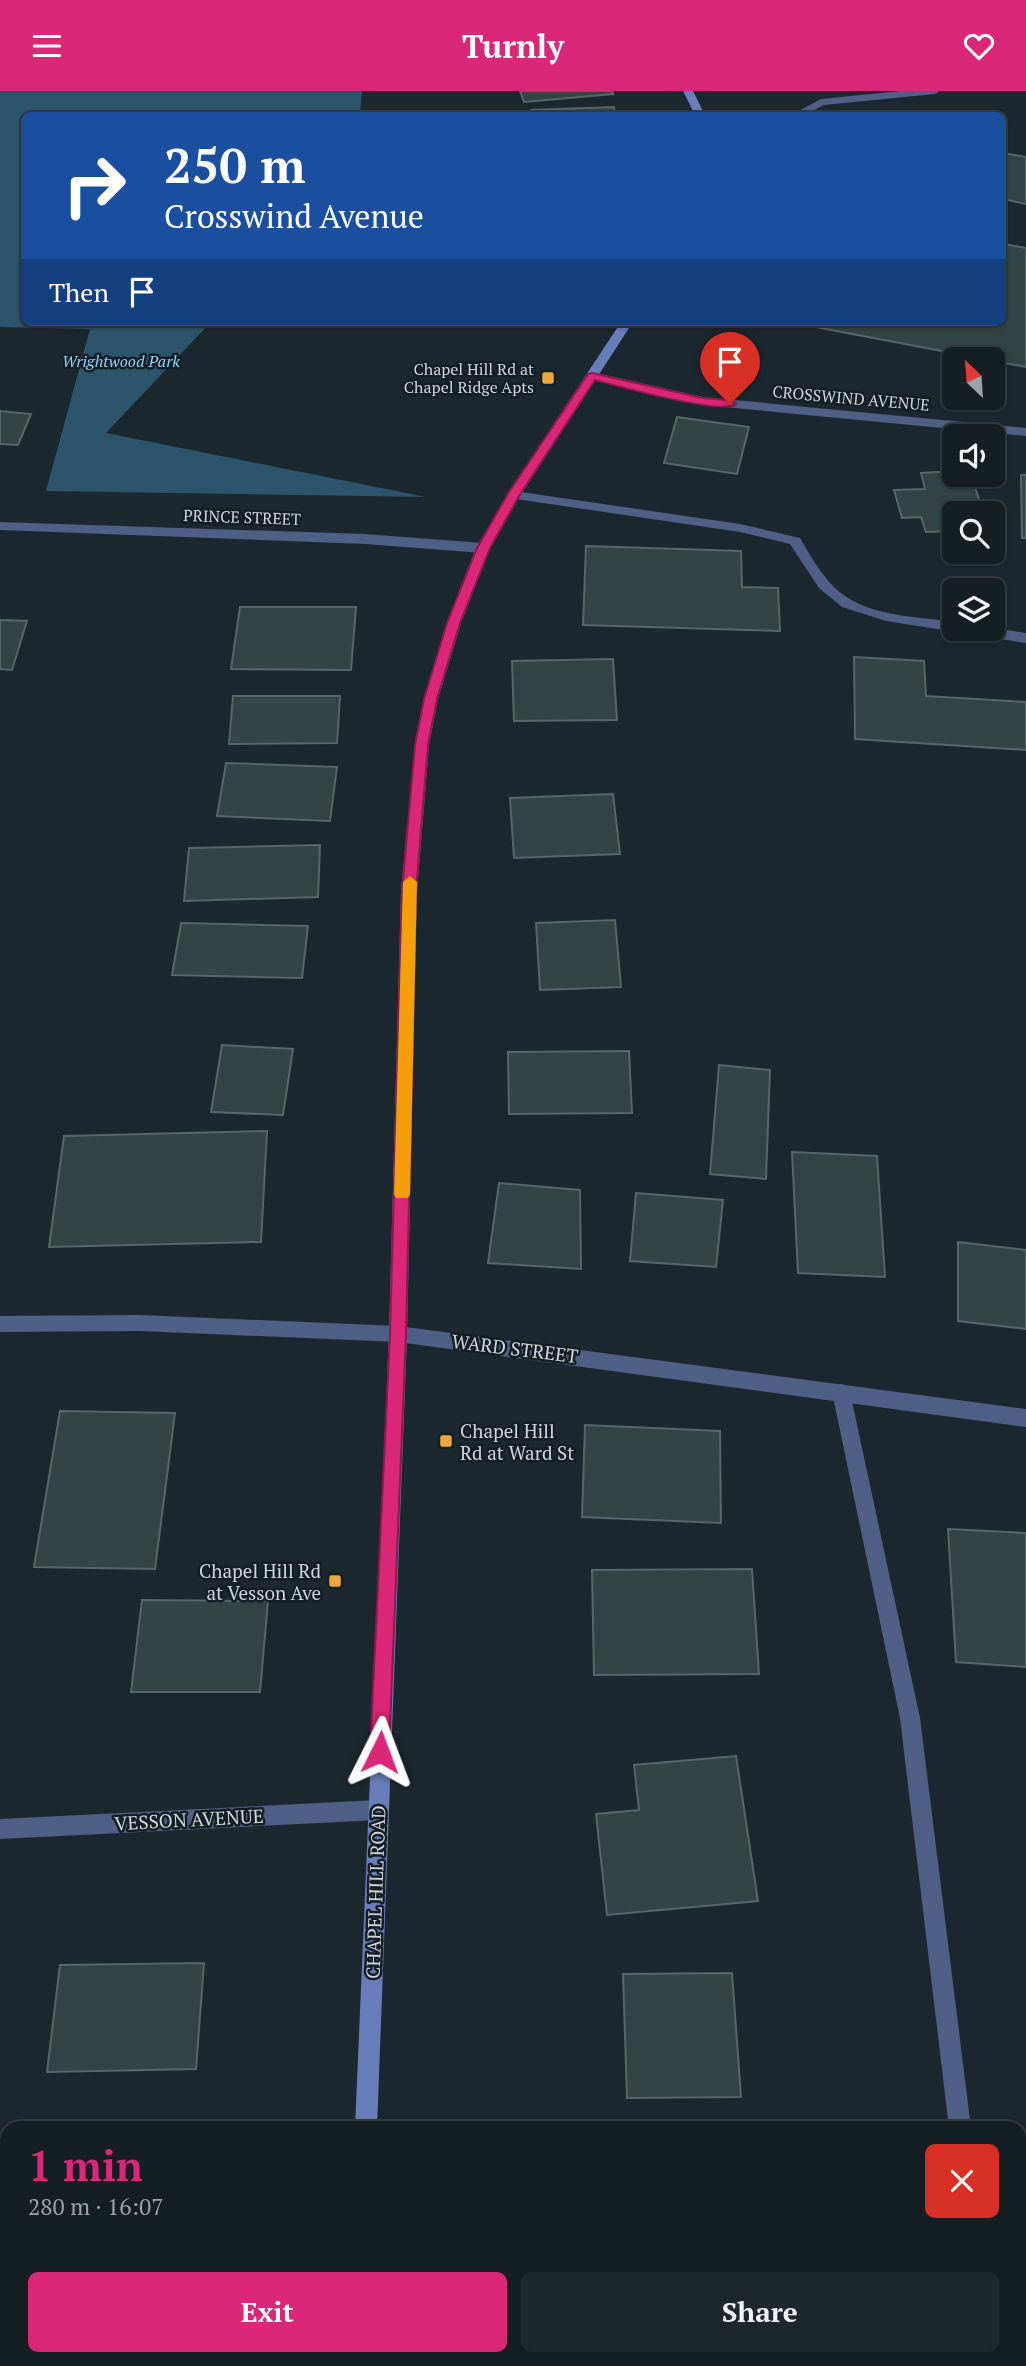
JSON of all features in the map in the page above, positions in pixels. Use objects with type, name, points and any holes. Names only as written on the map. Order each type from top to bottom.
[{"type":"street","points":[[688,91],[698,112]]},
{"type":"street","points":[[803,112],[821,102],[935,91]]},
{"type":"street","name":"CHAPEL HILL ROAD","points":[[366,2121],[398,1334],[409,891],[422,745],[431,699],[454,623],[483,548],[514,495],[623,326]]},
{"type":"street","name":"CROSSWIND AVENUE","points":[[592,376],[703,401],[1026,432]]},
{"type":"street","points":[[514,495],[740,528],[795,541],[816,576],[845,603],[887,616],[942,625]]},
{"type":"street","name":"PRINCE STREET","points":[[0,526],[365,539],[483,548]]},
{"type":"street","points":[[1005,635],[1026,638]]},
{"type":"street","name":"WARD STREET","points":[[0,1324],[140,1324],[398,1334],[1026,1418]]},
{"type":"street","points":[[841,1392],[910,1718],[959,2121]]},
{"type":"street","name":"VESSON AVENUE","points":[[0,1829],[378,1810]]},
{"type":"green space","name":"Wrightwood Park","points":[[0,91],[362,91],[360,112],[21,112],[21,326],[207,326],[106,433],[426,497],[46,491],[90,329],[0,327]]},
{"type":"building","points":[[520,91],[612,91],[613,94],[524,102]]},
{"type":"building","points":[[614,107],[615,112],[531,112]]},
{"type":"building","points":[[1006,154],[1026,157],[1026,204],[1006,200]]},
{"type":"building","points":[[1006,245],[1026,248],[1026,367],[1005,363],[1005,347],[942,347],[942,351],[810,326],[1006,326]]},
{"type":"building","points":[[0,411],[31,414],[18,445],[0,444]]},
{"type":"building","points":[[677,417],[749,427],[737,474],[664,463]]},
{"type":"building","points":[[942,472],[942,487],[975,487],[979,501],[942,501],[942,531],[926,532],[921,517],[902,518],[894,490],[925,489],[921,473]]},
{"type":"building","points":[[1021,475],[1026,475],[1026,538],[1022,538]]},
{"type":"building","points":[[586,546],[741,551],[742,587],[778,588],[780,631],[583,625]]},
{"type":"building","points":[[240,607],[356,607],[351,670],[231,669]]},
{"type":"building","points":[[0,620],[27,621],[12,670],[0,669]]},
{"type":"building","points":[[854,657],[924,661],[926,696],[1026,702],[1026,750],[855,739]]},
{"type":"building","points":[[613,659],[617,720],[514,721],[512,661]]},
{"type":"building","points":[[233,696],[340,696],[337,743],[229,744]]},
{"type":"building","points":[[226,763],[337,767],[330,821],[217,816]]},
{"type":"building","points":[[613,794],[620,854],[514,858],[510,798]]},
{"type":"building","points":[[320,845],[318,897],[184,901],[189,848]]},
{"type":"building","points":[[615,920],[621,987],[540,990],[536,923]]},
{"type":"building","points":[[181,923],[308,926],[302,978],[172,975]]},
{"type":"building","points":[[222,1045],[293,1049],[283,1115],[211,1112]]},
{"type":"building","points":[[629,1051],[632,1113],[509,1114],[508,1052]]},
{"type":"building","points":[[719,1065],[770,1070],[766,1179],[710,1174]]},
{"type":"building","points":[[267,1131],[261,1242],[49,1247],[64,1136]]},
{"type":"building","points":[[792,1152],[877,1156],[885,1277],[798,1273]]},
{"type":"building","points":[[499,1183],[580,1190],[581,1269],[488,1263]]},
{"type":"building","points":[[636,1193],[723,1200],[716,1267],[630,1261]]},
{"type":"building","points":[[958,1242],[1026,1250],[1026,1329],[958,1321]]},
{"type":"building","points":[[60,1411],[175,1413],[155,1569],[34,1567]]},
{"type":"building","points":[[585,1425],[720,1431],[721,1523],[582,1517]]},
{"type":"building","points":[[948,1529],[1026,1533],[1026,1667],[956,1662]]},
{"type":"building","points":[[752,1569],[759,1674],[594,1675],[592,1570]]},
{"type":"building","points":[[142,1600],[268,1601],[260,1692],[131,1692]]},
{"type":"building","points":[[736,1756],[758,1901],[607,1915],[596,1814],[639,1810],[634,1765]]},
{"type":"building","points":[[204,1963],[196,2069],[47,2072],[60,1965]]},
{"type":"building","points":[[732,1973],[741,2097],[627,2098],[623,1974]]},
{"type":"slow traffic","points":[[402,1194],[410,882]]},
{"type":"place","name":"Chapel Hill Rd at Chapel Ridge Apts","points":[[548,378]]},
{"type":"place","name":"Chapel Hill Rd at Ward St","points":[[446,1441]]},
{"type":"place","name":"Chapel Hill Rd at Vesson Ave","points":[[335,1581]]},
{"type":"route","points":[[380,1752],[398,1334],[409,891],[422,745],[431,699],[454,623],[483,548],[514,495],[592,376],[703,401],[730,404]]}]
